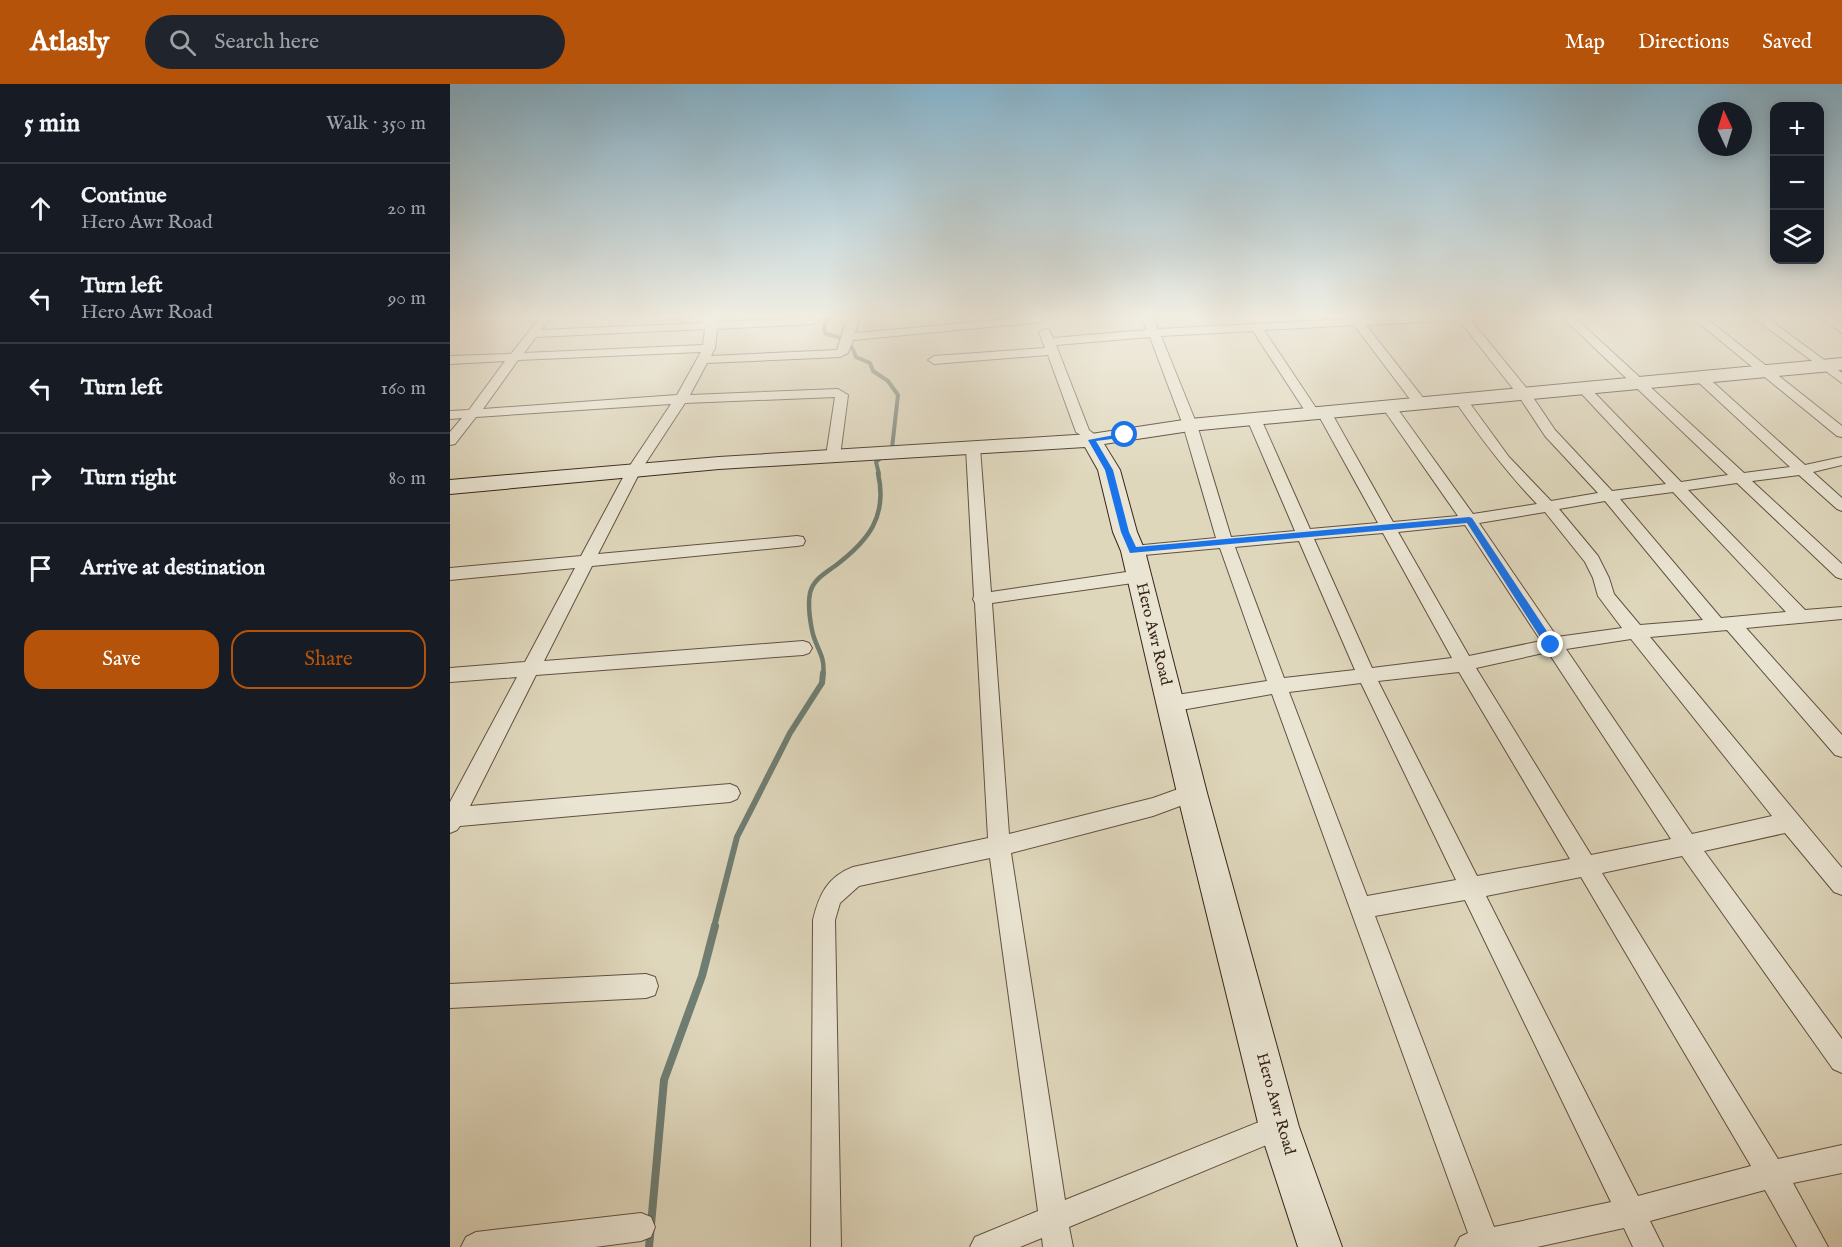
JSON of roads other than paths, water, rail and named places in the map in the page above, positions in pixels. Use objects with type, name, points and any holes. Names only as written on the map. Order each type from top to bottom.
[{"type":"main road","points":[[450,487],[634,470],[1092,439],[1190,425],[1790,369]]},
{"type":"main road","name":"Hero Awr Road","points":[[1092,439],[1109,470],[1125,532],[1136,563],[1192,793],[1279,1126],[1320,1247]]},
{"type":"street","points":[[450,441],[474,413],[504,369]]},
{"type":"street","points":[[451,819],[634,470],[681,399],[698,369]]},
{"type":"street","points":[[1059,369],[1083,432],[1092,439]]},
{"type":"street","points":[[1169,369],[1190,425],[1225,541],[1481,1246],[1632,1212],[1772,1174],[1842,1159]]},
{"type":"street","points":[[1287,369],[1319,413],[1388,527],[1464,664],[1772,1174],[1813,1247]]},
{"type":"street","points":[[1394,369],[1421,404]]},
{"type":"street","points":[[1504,369],[1550,433],[1723,624],[1842,749]]},
{"type":"street","points":[[1624,369],[1842,573]]},
{"type":"street","points":[[1760,369],[1842,433]]},
{"type":"street","points":[[1700,377],[1842,506]]},
{"type":"street","points":[[1583,388],[1632,441],[1681,488],[1802,618]]},
{"type":"street","points":[[450,415],[681,399],[841,394],[833,456]]},
{"type":"street","points":[[1461,401],[1509,466],[1565,525],[1596,565],[1604,582],[1606,596],[1842,884]]},
{"type":"street","points":[[1389,407],[1469,520],[1687,846],[1842,1060]]},
{"type":"street","points":[[1254,419],[1366,675],[1648,1247]]},
{"type":"street","points":[[973,448],[981,599],[999,846],[1058,1247]]},
{"type":"street","points":[[981,599],[1225,541],[1469,520],[1609,496],[1800,470],[1842,461]]},
{"type":"street","points":[[450,574],[797,541]]},
{"type":"street","points":[[1170,705],[1278,686],[1464,664],[1551,645],[1637,632],[1842,613]]},
{"type":"street","points":[[450,675],[803,648]]},
{"type":"street","points":[[451,819],[730,793]]},
{"type":"street","points":[[826,1247],[824,920],[830,897],[853,877],[999,846],[1153,807],[1192,793]]},
{"type":"street","points":[[1359,908],[1687,846],[1789,822]]},
{"type":"street","points":[[450,996],[646,986]]},
{"type":"street","points":[[985,1247],[1279,1126]]},
{"type":"street","points":[[476,1247],[641,1227]]},
{"type":"waterway","points":[[872,369],[888,381],[898,395],[892,448],[876,462],[879,474]]},
{"type":"waterway","points":[[823,674],[822,657],[811,626],[809,606],[811,588],[816,581],[847,557],[873,527],[880,503],[878,473]]},
{"type":"waterway","points":[[714,927],[737,837],[790,733],[822,683],[823,673]]},
{"type":"waterway","points":[[649,1247],[664,1080],[702,976],[715,926]]}]
